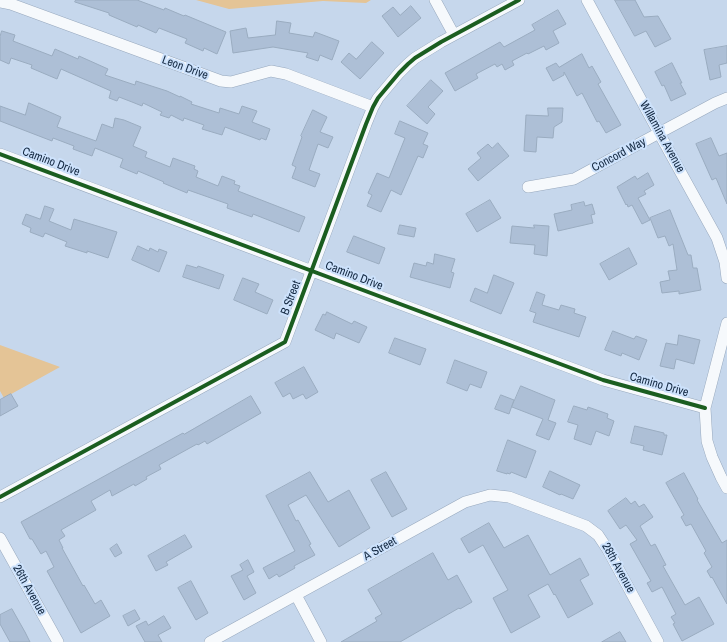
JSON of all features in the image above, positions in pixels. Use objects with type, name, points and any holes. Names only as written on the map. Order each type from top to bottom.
[{"type":"street","points":[[435,0],[454,35]]},
{"type":"street","name":"B Street","points":[[0,497],[285,342],[366,124],[378,98],[399,72],[415,58],[519,0]]},
{"type":"street","name":"Willamina Avenue","points":[[587,0],[717,238],[725,262],[727,278]]},
{"type":"street","name":"Leon Drive","points":[[0,2],[11,4],[221,81],[231,82],[271,71],[286,74],[373,107]]},
{"type":"street","name":"Concord Way","points":[[528,187],[574,178],[727,98]]},
{"type":"street","name":"Camino Drive","points":[[0,154],[603,380],[705,408]]},
{"type":"street","points":[[727,323],[705,408],[707,440],[712,457],[727,488]]},
{"type":"street","name":"A Street","points":[[210,642],[465,502],[490,495],[509,497],[558,516]]},
{"type":"street","name":"28th Avenue","points":[[558,516],[586,526],[598,535],[608,550],[658,642]]},
{"type":"street","name":"26th Avenue","points":[[0,538],[58,642]]},
{"type":"street","points":[[296,595],[321,642]]},
{"type":"shaded area","points":[[196,0],[371,0],[366,3],[323,1],[229,9]]},
{"type":"shaded area","points":[[0,345],[60,367],[4,398],[0,391]]},
{"type":"building","points":[[76,0],[137,0],[164,10],[165,8],[184,16],[185,15],[226,32],[217,54],[204,48],[203,51],[185,43],[187,39],[159,28],[156,33],[138,25],[137,27],[109,15],[109,13],[75,2]]},
{"type":"building","points":[[615,0],[635,0],[644,17],[658,16],[671,39],[655,47],[646,31],[635,36]]},
{"type":"building","points":[[411,6],[421,18],[398,37],[382,16],[393,7],[400,15]]},
{"type":"building","points":[[558,10],[566,24],[553,31],[559,43],[546,50],[544,46],[528,54],[527,53],[512,61],[514,65],[505,70],[502,64],[497,67],[495,64],[476,74],[478,78],[455,91],[445,73],[500,42],[504,47],[535,30],[532,25]]},
{"type":"building","points":[[277,21],[291,23],[289,33],[313,37],[315,32],[339,41],[332,60],[320,55],[318,61],[306,57],[308,53],[273,47],[233,53],[230,31],[246,28],[248,38],[275,35]]},
{"type":"building","points":[[2,31],[15,35],[13,41],[52,56],[55,49],[78,59],[79,56],[108,69],[105,75],[135,85],[136,81],[167,91],[192,102],[191,104],[219,113],[220,108],[239,114],[242,106],[257,111],[252,122],[270,129],[266,140],[261,138],[260,140],[225,127],[222,135],[202,129],[204,125],[184,118],[183,121],[171,115],[169,118],[160,115],[162,112],[143,103],[142,106],[119,97],[117,101],[109,98],[111,91],[61,69],[57,79],[31,68],[32,65],[11,58],[9,64],[0,60],[0,37]]},
{"type":"building","points":[[372,42],[384,53],[360,79],[341,62],[349,53],[356,59]]},
{"type":"building","points":[[727,46],[727,63],[719,65],[721,77],[710,80],[704,50]]},
{"type":"building","points":[[582,54],[589,68],[592,66],[601,82],[598,84],[621,125],[606,133],[599,121],[597,122],[582,93],[577,96],[564,72],[564,75],[553,81],[546,68],[556,63],[559,67]]},
{"type":"building","points":[[672,63],[686,94],[671,101],[664,85],[662,86],[655,72]]},
{"type":"building","points":[[431,80],[443,91],[428,107],[435,114],[427,124],[407,106]]},
{"type":"building","points":[[29,103],[61,117],[57,127],[96,141],[102,124],[113,128],[115,118],[141,127],[133,146],[147,152],[145,157],[170,167],[173,158],[195,166],[194,169],[198,171],[196,177],[218,186],[222,176],[235,181],[234,184],[240,186],[238,191],[305,217],[299,232],[253,214],[252,217],[227,208],[228,204],[188,190],[187,193],[138,171],[137,174],[120,167],[123,159],[95,148],[92,156],[73,149],[74,146],[53,138],[52,141],[0,121],[0,106],[25,115]]},
{"type":"building","points":[[548,108],[563,108],[562,122],[554,127],[553,138],[537,137],[536,152],[524,151],[526,115],[548,116]]},
{"type":"building","points":[[313,110],[327,117],[320,132],[333,137],[328,148],[318,144],[309,170],[320,174],[315,187],[292,178],[296,167],[292,165],[302,137],[301,136]]},
{"type":"building","points":[[400,121],[428,133],[423,144],[428,146],[423,158],[418,156],[401,195],[391,190],[381,212],[367,206],[372,195],[368,193],[377,173],[389,178],[405,138],[395,134]]},
{"type":"building","points":[[711,138],[719,156],[727,153],[727,204],[716,178],[712,180],[696,144]]},
{"type":"building","points":[[498,143],[509,156],[478,181],[468,169],[481,158],[477,153],[488,144],[492,148]]},
{"type":"building","points":[[648,173],[654,185],[644,191],[646,194],[638,198],[650,220],[642,224],[632,205],[628,207],[627,204],[626,205],[617,187],[635,176],[637,179]]},
{"type":"building","points":[[490,200],[501,218],[477,232],[466,214]]},
{"type":"building","points":[[584,202],[585,206],[592,204],[595,214],[591,215],[593,223],[558,231],[554,214],[572,210],[571,205]]},
{"type":"building","points":[[45,206],[54,209],[49,221],[71,230],[74,219],[117,232],[108,258],[65,246],[67,242],[45,233],[43,237],[30,232],[31,228],[22,224],[26,214],[40,219]]},
{"type":"building","points":[[670,210],[688,255],[691,255],[693,268],[697,268],[701,290],[679,294],[679,291],[662,293],[660,282],[670,280],[668,271],[677,270],[673,244],[669,246],[665,236],[658,238],[650,218]]},
{"type":"building","points":[[400,225],[416,228],[414,237],[398,234]]},
{"type":"building","points":[[534,225],[549,226],[547,256],[534,254],[535,245],[510,243],[512,226],[534,228]]},
{"type":"building","points":[[354,236],[385,248],[379,264],[347,252]]},
{"type":"building","points":[[138,246],[149,251],[150,248],[158,252],[159,249],[167,252],[159,272],[132,260]]},
{"type":"building","points":[[629,248],[637,264],[609,280],[600,264]]},
{"type":"building","points":[[435,254],[455,259],[451,272],[454,273],[450,288],[410,277],[414,263],[426,266],[427,262],[433,264]]},
{"type":"building","points":[[187,265],[197,268],[198,266],[224,275],[219,289],[183,277]]},
{"type":"building","points":[[494,275],[514,283],[501,314],[470,301],[475,288],[487,293]]},
{"type":"building","points":[[243,278],[259,284],[255,292],[273,300],[267,314],[234,300]]},
{"type":"building","points":[[537,292],[545,295],[542,305],[559,310],[561,305],[575,309],[574,313],[586,317],[579,337],[533,322],[536,313],[530,311]]},
{"type":"building","points":[[327,312],[352,324],[354,321],[367,327],[359,343],[336,333],[334,339],[315,330],[323,314],[325,315]]},
{"type":"building","points":[[613,331],[634,339],[636,336],[647,340],[639,360],[622,353],[621,356],[605,350]]},
{"type":"building","points":[[679,335],[700,340],[694,364],[676,359],[674,369],[660,366],[666,343],[677,345]]},
{"type":"building","points":[[395,338],[426,349],[420,365],[389,353]]},
{"type":"building","points":[[455,360],[487,372],[481,388],[470,384],[467,391],[447,383]]},
{"type":"building","points":[[304,367],[318,392],[306,399],[303,394],[293,399],[290,393],[283,397],[275,383]]},
{"type":"building","points":[[521,386],[555,400],[548,420],[556,423],[549,440],[536,435],[543,419],[512,407]]},
{"type":"building","points":[[11,394],[18,406],[0,416],[0,400]]},
{"type":"building","points":[[501,395],[514,400],[509,414],[495,409]]},
{"type":"building","points":[[251,396],[261,413],[207,444],[205,441],[198,445],[197,444],[159,465],[161,469],[146,477],[147,479],[135,486],[134,484],[112,496],[110,490],[91,501],[96,510],[61,530],[65,536],[59,540],[62,548],[83,586],[84,585],[95,604],[101,600],[110,616],[81,633],[47,571],[54,567],[46,551],[41,554],[32,539],[30,539],[21,522]]},
{"type":"building","points":[[574,406],[587,410],[588,407],[608,414],[607,418],[614,421],[609,436],[596,431],[591,445],[574,439],[578,425],[568,422]]},
{"type":"building","points":[[635,426],[667,435],[662,455],[643,450],[644,446],[631,443]]},
{"type":"building","points":[[508,440],[536,451],[526,478],[511,472],[510,474],[507,474],[497,471]]},
{"type":"building","points":[[550,471],[580,485],[573,499],[543,487]]},
{"type":"building","points":[[310,472],[328,502],[349,490],[370,528],[339,547],[306,495],[288,505],[296,521],[298,520],[311,544],[309,545],[315,555],[294,566],[295,568],[279,577],[277,574],[269,579],[263,568],[295,551],[266,496]]},
{"type":"building","points":[[386,472],[407,509],[392,517],[371,480]]},
{"type":"building","points":[[684,473],[698,499],[697,500],[722,543],[727,540],[727,604],[707,571],[712,567],[704,553],[706,551],[691,524],[686,526],[681,517],[684,515],[666,483]]},
{"type":"building","points":[[626,498],[631,504],[635,501],[639,507],[644,504],[653,517],[640,526],[651,546],[655,544],[666,565],[663,566],[685,605],[699,597],[714,624],[682,641],[671,617],[676,614],[662,587],[652,592],[647,583],[651,581],[630,544],[637,540],[626,525],[620,529],[608,511]]},
{"type":"building","points":[[489,523],[504,548],[528,535],[550,575],[580,558],[589,575],[580,580],[593,604],[568,618],[548,584],[528,595],[540,617],[511,633],[493,598],[508,590],[483,545],[469,553],[461,539]]},
{"type":"building","points":[[185,535],[192,547],[166,562],[168,565],[156,571],[148,556]]},
{"type":"building","points":[[117,544],[122,553],[115,557],[110,549]]},
{"type":"building","points":[[433,553],[448,580],[457,575],[472,602],[400,642],[341,642],[377,621],[375,618],[382,614],[368,590]]},
{"type":"building","points":[[248,560],[254,572],[247,576],[256,593],[244,600],[231,576],[243,570],[240,565]]},
{"type":"building","points":[[191,581],[208,613],[196,620],[178,588]]},
{"type":"building","points":[[12,609],[30,642],[10,642],[0,624],[0,615]]},
{"type":"building","points":[[135,610],[140,619],[128,626],[123,616]]},
{"type":"building","points":[[164,616],[171,628],[158,635],[162,642],[145,642],[136,626],[146,621],[148,625]]},
{"type":"building","points":[[620,632],[626,642],[602,642]]},
{"type":"cycle path","points":[[0,497],[285,342],[366,124],[378,98],[399,73],[415,58],[441,42],[519,0]]},
{"type":"cycle path","points":[[0,154],[603,380],[705,408]]}]
